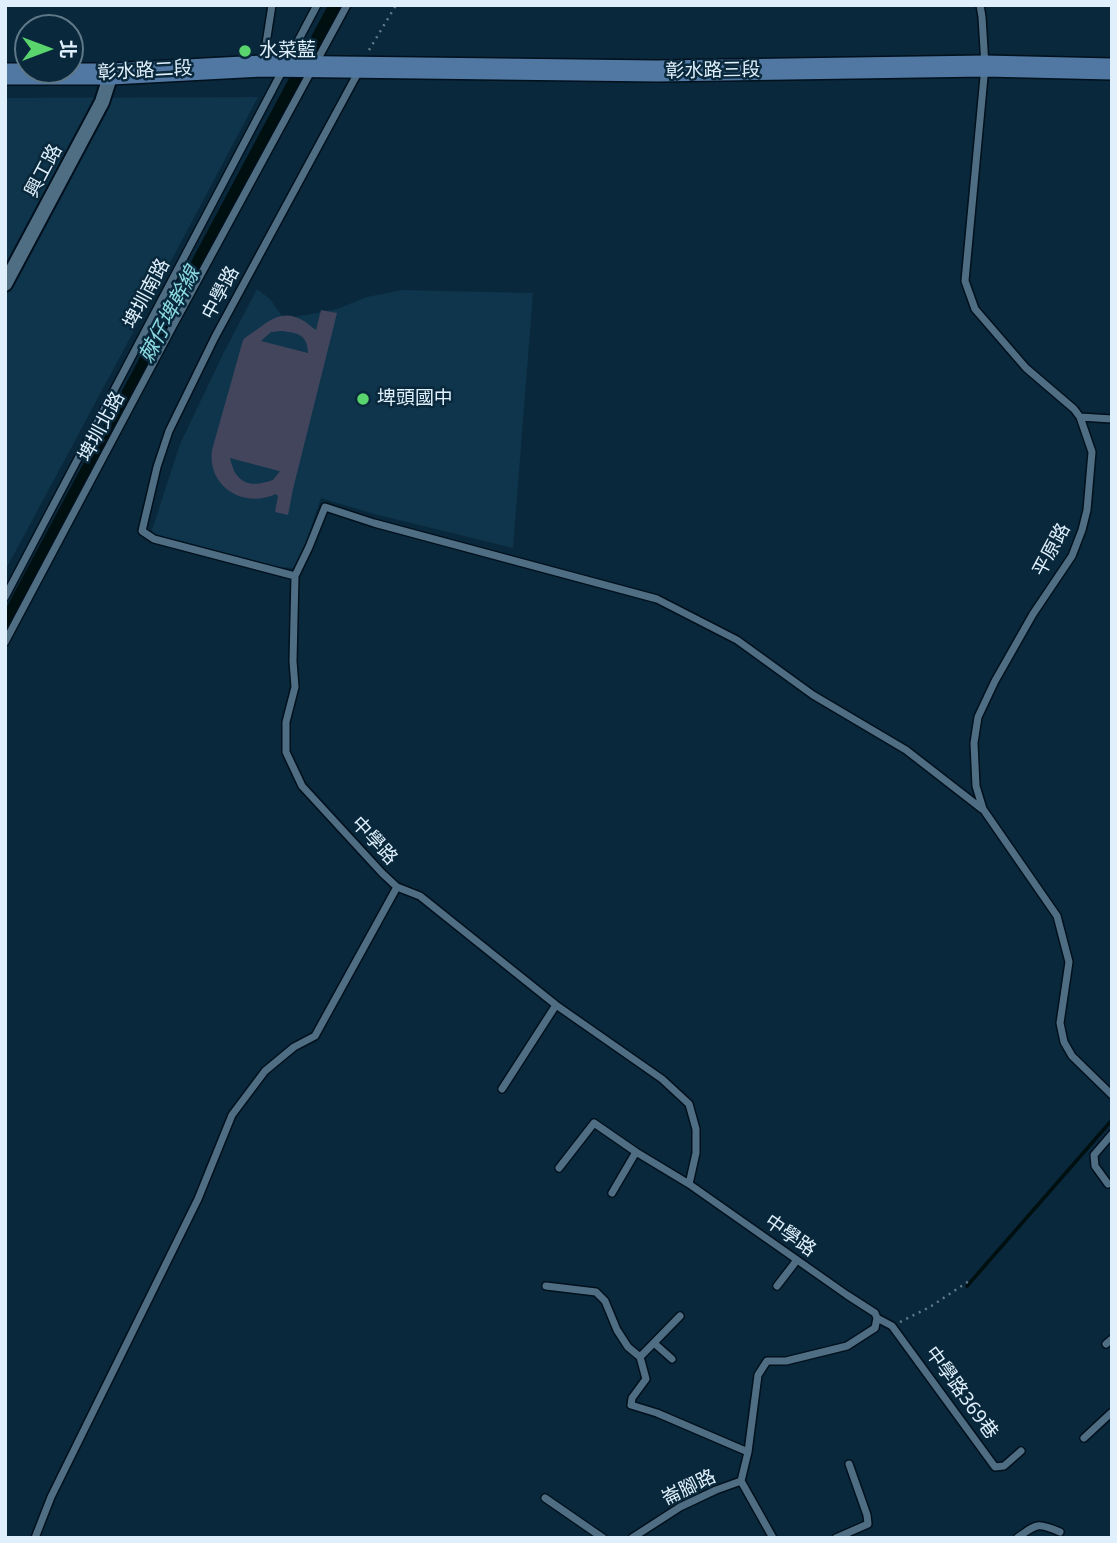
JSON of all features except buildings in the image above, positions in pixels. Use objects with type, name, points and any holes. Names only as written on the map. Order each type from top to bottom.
[{"type":"main road","name":"彰水路二段","points":[[5,74],[111,74],[262,66],[314,67]]},
{"type":"main road","name":"彰水路三段","points":[[314,67],[657,71],[985,66],[1112,69]]},
{"type":"street","name":"興工路","points":[[5,284],[102,102],[111,74]]},
{"type":"lane","points":[[262,66],[272,5]]},
{"type":"lane","name":"埤圳南路","points":[[5,597],[317,5]]},
{"type":"lane","name":"埤圳北路","points":[[5,642],[347,5]]},
{"type":"lane","name":"平原路","points":[[979,5],[985,66],[965,281],[975,309],[1026,368],[1080,417],[1092,452],[1087,510],[1072,556],[1033,614],[978,717],[974,743],[976,786],[983,809],[1056,916],[1069,962],[1060,1023],[1064,1042],[1072,1056],[1112,1095]]},
{"type":"lane","name":"中學路","points":[[361,68],[215,337],[169,431],[157,467],[142,531],[154,539],[295,576],[295,687],[286,722],[286,752],[302,786],[397,887],[420,896],[556,1005],[662,1079],[689,1104],[696,1129],[696,1153],[689,1184],[875,1313],[877,1318]]},
{"type":"lane","points":[[1080,417],[1112,419]]},
{"type":"lane","points":[[295,576],[325,507],[374,523],[657,599],[737,640],[813,695],[906,750],[983,809]]},
{"type":"lane","points":[[35,1538],[51,1497],[198,1199],[232,1115],[265,1071],[294,1047],[315,1036],[397,887]]},
{"type":"lane","points":[[502,1089],[556,1005]]},
{"type":"lane","points":[[559,1168],[594,1123],[689,1184]]},
{"type":"lane","points":[[1108,1184],[1095,1166],[1094,1155],[1112,1134]]},
{"type":"lane","points":[[612,1193],[636,1152]]},
{"type":"lane","points":[[777,1286],[797,1260]]},
{"type":"lane","points":[[546,1286],[596,1292],[605,1301],[617,1331],[628,1347],[640,1357],[646,1379],[632,1398],[631,1405],[669,1418],[748,1452]]},
{"type":"lane","points":[[640,1357],[680,1316]]},
{"type":"lane","points":[[741,1481],[748,1452],[758,1375],[766,1361],[786,1361],[847,1346],[875,1328],[877,1318]]},
{"type":"lane","name":"中學路369巷","points":[[877,1318],[892,1325],[995,1467],[1004,1466],[1021,1451]]},
{"type":"lane","points":[[654,1343],[672,1359]]},
{"type":"lane","points":[[1084,1438],[1112,1412]]},
{"type":"lane","points":[[836,1538],[867,1524],[867,1515],[849,1465]]},
{"type":"lane","name":"崙腳路","points":[[632,1538],[680,1507],[741,1481],[773,1538]]},
{"type":"lane","points":[[545,1498],[603,1538]]},
{"type":"lane","points":[[1017,1538],[1032,1527],[1043,1525],[1060,1532]]},
{"type":"path","points":[[361,68],[372,43],[396,5]]},
{"type":"path","points":[[892,1325],[930,1307],[969,1281]]},
{"type":"shaded area","points":[[258,97],[136,327],[5,571],[5,98]]},
{"type":"shaded area","name":"埤頭國中","points":[[257,289],[270,299],[284,319],[337,309],[367,297],[402,290],[533,293],[513,548],[374,514],[321,498],[303,555],[294,568],[278,567],[151,533],[180,444]]},
{"type":"shaded area","points":[[321,310],[337,313],[288,515],[275,512],[278,496],[276,494],[252,499],[230,491],[215,475],[212,450],[243,340],[272,320],[286,316],[302,320],[316,330]],"holes":[[[281,331],[304,338],[308,353],[261,341],[271,332]],[[230,458],[279,471],[280,471],[273,480],[258,484],[249,483],[236,474]]]},
{"type":"waterway","name":"棘仔埤幹線","points":[[5,625],[336,5]]},
{"type":"waterway","points":[[967,1286],[1112,1120]]},
{"type":"place","name":"水菜藍","points":[[245,51]]},
{"type":"place","name":"埤頭國中","points":[[363,399]]}]
